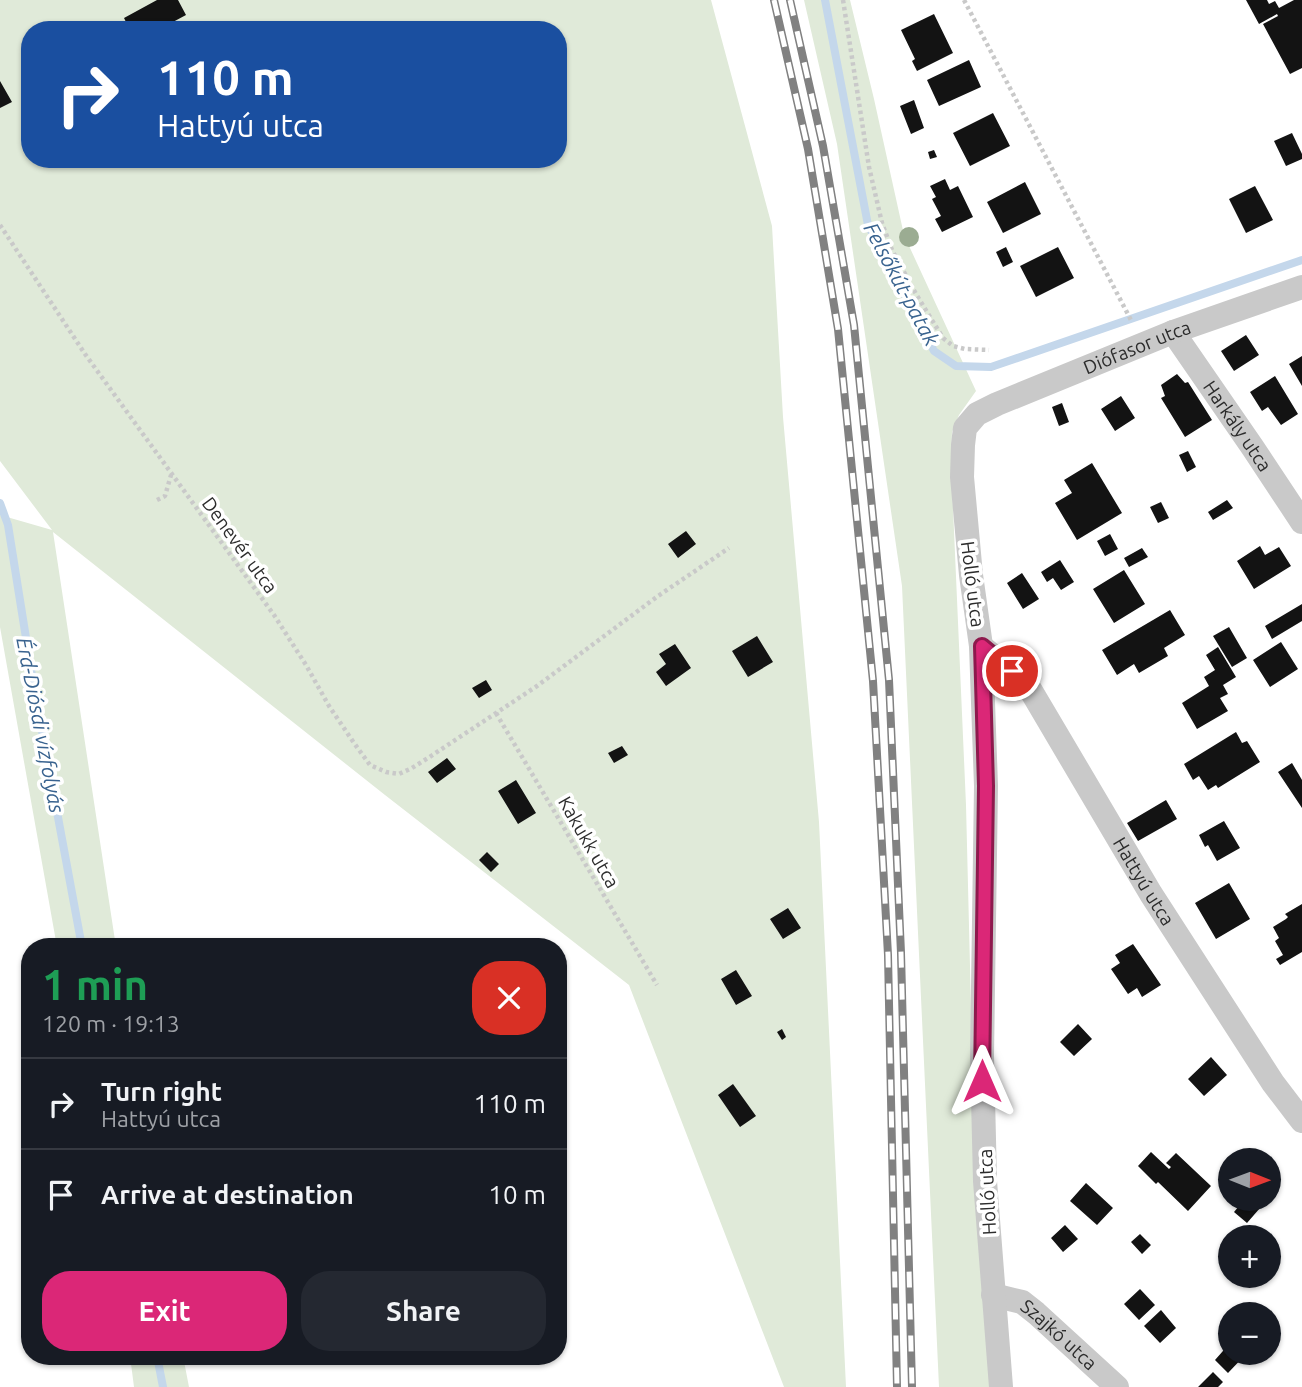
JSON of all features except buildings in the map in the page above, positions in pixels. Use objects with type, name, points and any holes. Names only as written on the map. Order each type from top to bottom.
[{"type":"street","name":"Diófasor utca","points":[[977,414],[1173,332],[1302,287]]},
{"type":"street","name":"Harkály utca","points":[[1173,332],[1302,522]]},
{"type":"street","name":"Holló utca","points":[[977,414],[965,428],[962,477],[971,575],[982,646],[986,786],[982,1056],[985,1181],[1001,1387]]},
{"type":"street","name":"Hattyú utca","points":[[982,646],[1027,684],[1151,894],[1273,1083],[1302,1121]]},
{"type":"street","name":"Szajkó utca","points":[[993,1295],[1022,1302],[1117,1387]]},
{"type":"path","points":[[843,0],[869,167],[882,223],[892,250],[943,338],[953,346],[989,350]]},
{"type":"path","points":[[964,0],[1128,314]]},
{"type":"path","name":"Denevér utca","points":[[0,225],[85,354],[274,615],[329,706],[370,765],[399,774],[412,768],[537,686],[658,596],[729,548]]},
{"type":"path","points":[[157,500],[165,496],[172,474]]},
{"type":"path","name":"Kakukk utca","points":[[496,713],[657,985]]},
{"type":"green space","points":[[0,0],[711,0],[772,226],[783,417],[819,822],[846,1387],[784,1387],[629,985],[53,532],[115,938],[55,938],[0,627],[0,515],[52,530],[0,461]]},
{"type":"green space","points":[[804,0],[850,0],[904,235],[976,391],[959,415],[952,432],[951,462],[966,805],[974,1127],[995,1387],[939,1387],[902,586],[837,144]]},
{"type":"green space","points":[[131,1365],[185,1365],[189,1387],[134,1387]]},
{"type":"waterway","name":"Felsőkút-patak","points":[[825,0],[868,225],[934,351],[956,366],[991,367],[1302,260]]},
{"type":"waterway","name":"Érd-Diósdi vízfolyás","points":[[0,503],[8,525],[33,682],[80,938]]},
{"type":"waterway","name":"Érd-Diósdi vízfolyás","points":[[159,1365],[163,1387]]},
{"type":"railway","points":[[774,0],[808,149],[838,329],[873,681],[888,955],[897,1387]]},
{"type":"railway","points":[[790,0],[823,146],[854,325],[889,680],[901,953],[912,1387]]},
{"type":"route","points":[[982,1081],[986,786],[982,646],[1012,671]]}]
